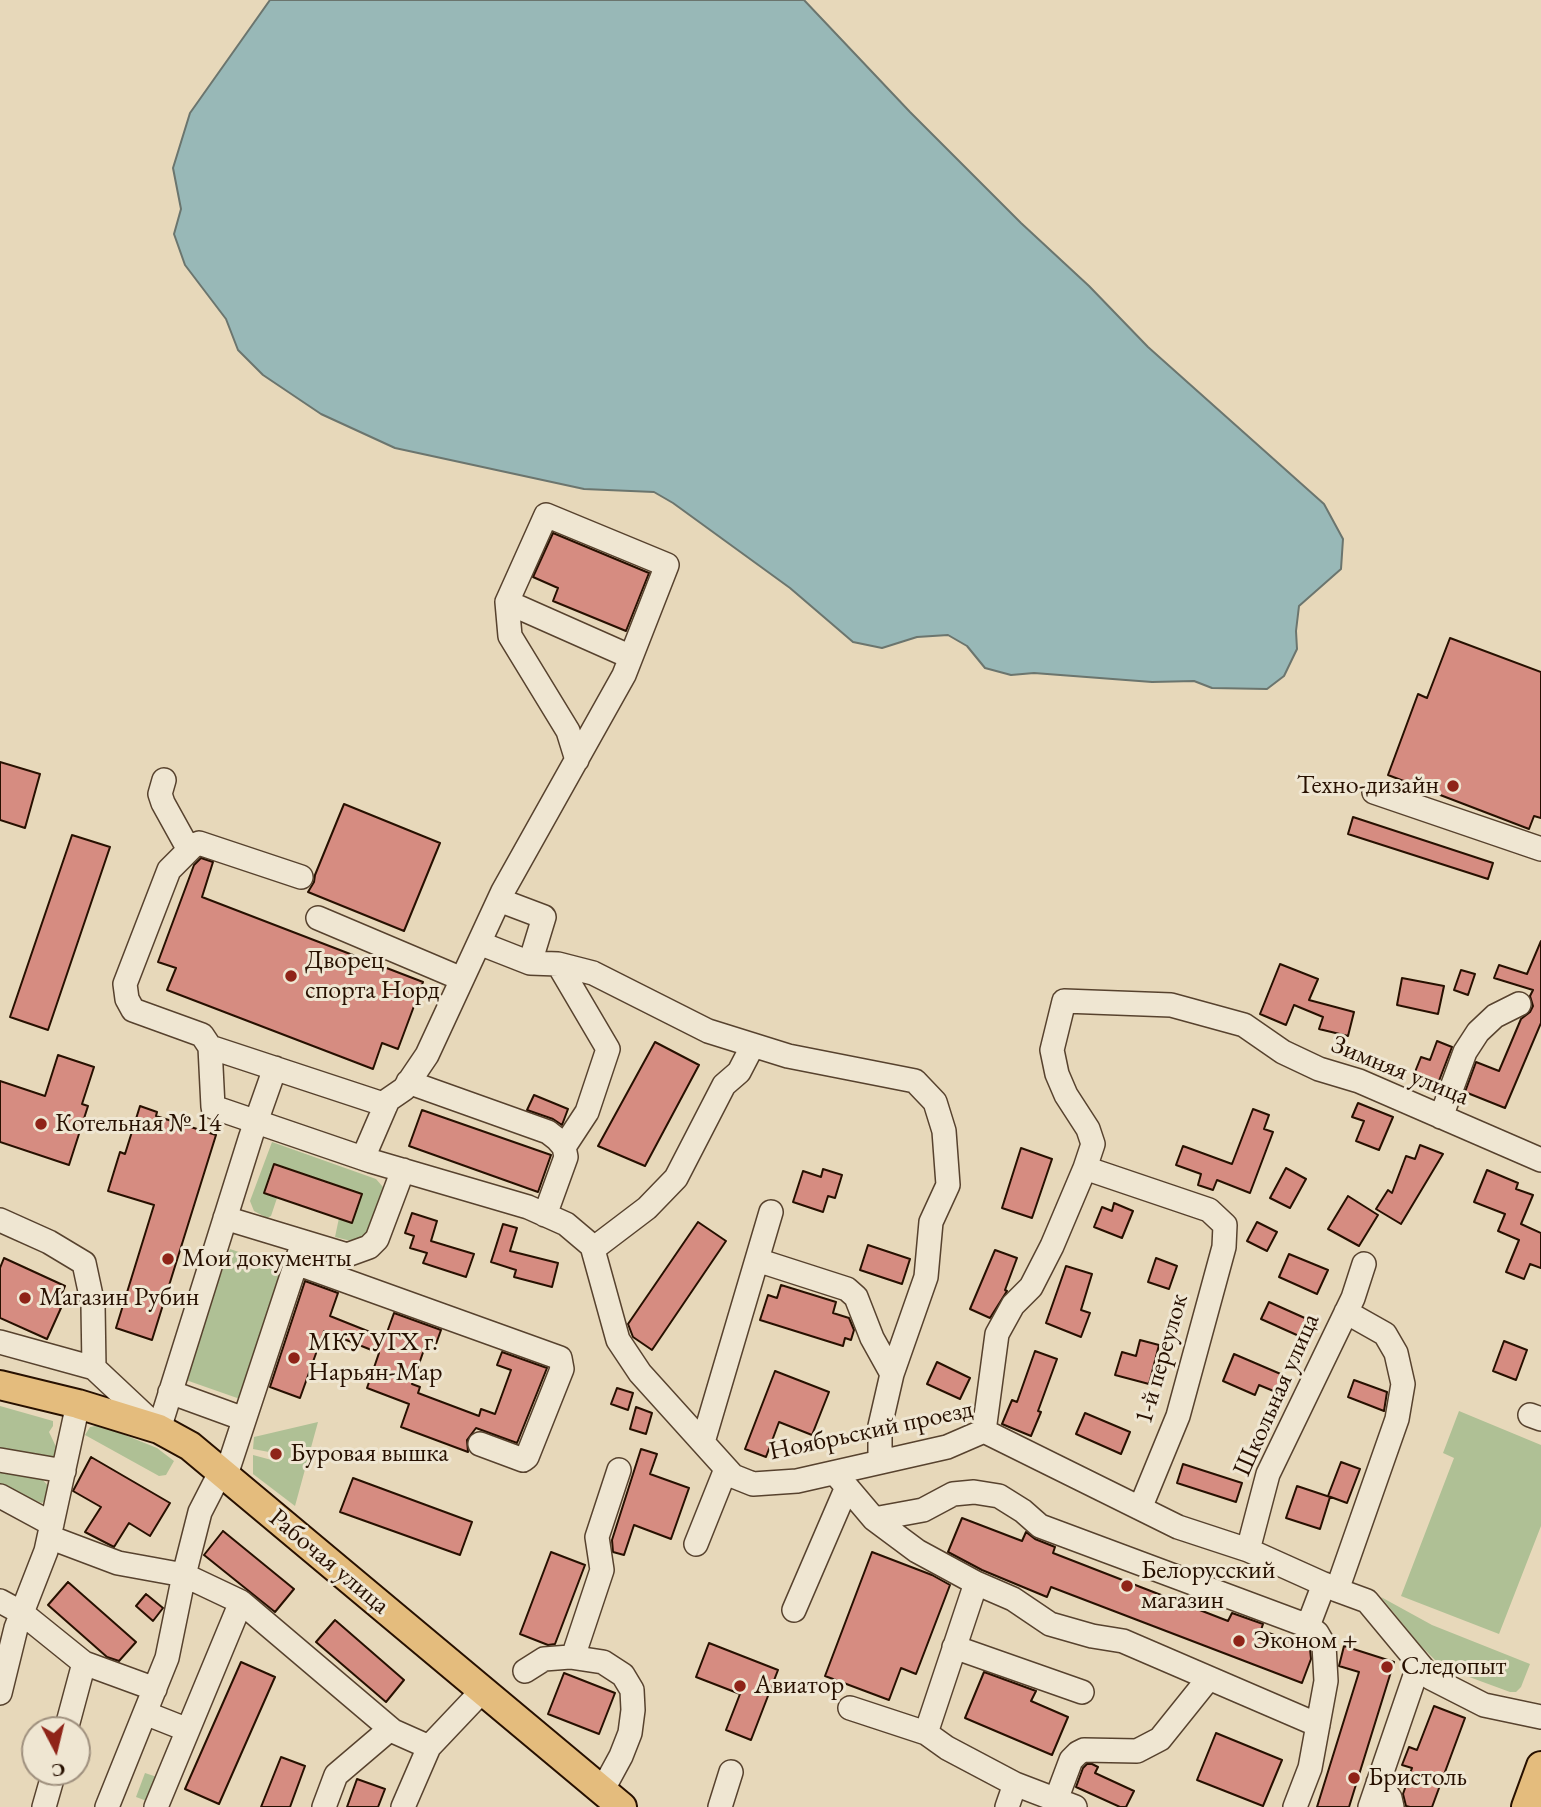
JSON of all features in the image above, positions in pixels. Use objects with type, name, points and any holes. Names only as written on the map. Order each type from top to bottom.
[{"type":"main road","name":"Рабочая улица","points":[[0,1385],[78,1404],[159,1429],[190,1446],[612,1799]]},
{"type":"street","points":[[367,1159],[388,1100],[404,1089],[427,1055],[499,900],[578,760],[624,675],[667,565],[545,515],[507,602],[510,636],[568,731],[578,760]]},
{"type":"street","points":[[507,602],[631,657]]},
{"type":"street","points":[[164,780],[160,794],[163,803],[189,850]]},
{"type":"street","points":[[1374,792],[1541,849]]},
{"type":"street","points":[[301,877],[199,843],[189,850],[169,870],[125,984],[127,999],[133,1010],[202,1035],[210,1048],[213,1107],[367,1159],[528,1208],[566,1224],[593,1249],[647,1209],[676,1178],[724,1084],[739,1072],[753,1045]]},
{"type":"street","points":[[499,900],[544,917],[530,963]]},
{"type":"street","points":[[318,918],[462,979]]},
{"type":"street","points":[[479,943],[530,963],[558,964],[593,973],[708,1031],[788,1056],[915,1081],[935,1102],[944,1130],[948,1185],[931,1222],[926,1277],[892,1374],[880,1426],[880,1462]]},
{"type":"street","points":[[558,964],[608,1049],[587,1112],[564,1147]]},
{"type":"street","name":"Зимняя улица","points":[[1085,1168],[1093,1144],[1088,1129],[1066,1095],[1057,1074],[1052,1050],[1064,1001],[1171,1005],[1244,1025],[1283,1052],[1319,1069],[1359,1081],[1541,1160]]},
{"type":"street","points":[[1441,1117],[1465,1052],[1478,1032],[1495,1016],[1519,1004]]},
{"type":"street","points":[[210,1048],[386,1105]]},
{"type":"street","points":[[0,1342],[94,1368],[159,1429],[275,1068]]},
{"type":"street","points":[[408,1082],[548,1132],[564,1147],[566,1157],[545,1215]]},
{"type":"street","points":[[984,1431],[997,1334],[1013,1306],[1031,1287],[1052,1246],[1085,1168]]},
{"type":"street","name":"1-й переулок","points":[[1085,1168],[1209,1210],[1226,1225],[1224,1247],[1178,1416],[1141,1506]]},
{"type":"street","points":[[300,1253],[347,1255],[369,1247],[377,1239],[403,1170]]},
{"type":"street","points":[[703,1442],[771,1212]]},
{"type":"street","points":[[225,1218],[300,1253],[560,1358],[562,1369],[527,1457],[523,1460],[480,1444]]},
{"type":"street","points":[[0,1220],[49,1242],[85,1264],[93,1304],[94,1368]]},
{"type":"street","name":"Ноябрьский проезд","points":[[593,1249],[618,1340],[640,1373],[733,1476],[753,1484],[841,1480],[880,1462],[947,1447],[984,1431],[1141,1506],[1178,1527],[1248,1550],[1367,1601],[1431,1678],[1484,1705],[1541,1717]]},
{"type":"street","points":[[107,1807],[167,1658],[200,1512],[223,1473],[244,1419],[300,1253]]},
{"type":"street","points":[[757,1260],[847,1289],[856,1297],[872,1338],[892,1374]]},
{"type":"street","name":"Школьная улица","points":[[1248,1550],[1268,1474],[1346,1312],[1364,1264]]},
{"type":"street","points":[[1308,1626],[1330,1587],[1397,1419],[1403,1384],[1396,1353],[1385,1334],[1346,1312]]},
{"type":"street","points":[[170,1392],[244,1419]]},
{"type":"street","points":[[0,1693],[22,1613],[51,1531],[78,1404]]},
{"type":"street","points":[[0,1460],[64,1471]]},
{"type":"street","points":[[696,1544],[726,1469]]},
{"type":"street","points":[[573,1657],[602,1570],[597,1537],[619,1470]]},
{"type":"street","points":[[794,1609],[841,1480],[874,1519],[917,1551],[976,1583],[1013,1599],[1028,1612],[1050,1624],[1092,1636],[1123,1641],[1318,1725]]},
{"type":"street","points":[[874,1519],[923,1510],[953,1494],[974,1492],[999,1496],[1040,1526],[1308,1626],[1317,1633],[1324,1645],[1326,1681],[1310,1768],[1295,1807]]},
{"type":"street","points":[[0,1496],[51,1531],[118,1563],[184,1575],[242,1602],[390,1729],[429,1747]]},
{"type":"street","points":[[926,1733],[976,1583]]},
{"type":"street","points":[[0,1601],[22,1613],[83,1663],[155,1689]]},
{"type":"street","points":[[156,1807],[242,1602]]},
{"type":"street","points":[[954,1647],[1082,1692]]},
{"type":"street","points":[[525,1671],[544,1659],[573,1657],[603,1662],[623,1675],[632,1690],[634,1710],[612,1799]]},
{"type":"street","points":[[70,1716],[83,1663]]},
{"type":"street","points":[[1370,1807],[1419,1664]]},
{"type":"street","points":[[850,1708],[926,1733],[947,1748],[1015,1784],[1066,1803],[1072,1760],[1078,1753],[1084,1750],[1137,1751],[1160,1739],[1209,1678]]},
{"type":"street","points":[[403,1807],[429,1747],[483,1690]]},
{"type":"street","points":[[145,1713],[188,1730]]},
{"type":"street","points":[[324,1807],[336,1775],[390,1729]]},
{"type":"street","points":[[720,1807],[731,1773]]},
{"type":"street","points":[[1378,1783],[1390,1798],[1392,1807]]},
{"type":"street","points":[[1007,1807],[1015,1784]]},
{"type":"street","points":[[44,1807],[50,1786]]},
{"type":"green space","points":[[272,1142],[376,1179],[383,1187],[382,1197],[366,1236],[355,1242],[335,1237],[339,1218],[352,1223],[274,1164],[264,1193],[277,1198],[271,1216],[267,1218],[254,1211],[250,1201]]},
{"type":"green space","points":[[230,1249],[286,1268],[240,1399],[183,1379]]},
{"type":"green space","points":[[0,1406],[53,1421],[49,1432],[59,1453],[51,1462],[0,1454]]},
{"type":"green space","points":[[1459,1411],[1541,1445],[1541,1526],[1499,1634],[1401,1596],[1454,1458],[1443,1453]]},
{"type":"green space","points":[[318,1422],[295,1506],[253,1474],[253,1455],[279,1462],[282,1450],[271,1447],[269,1452],[253,1449],[254,1437]]},
{"type":"green space","points":[[100,1425],[157,1448],[174,1461],[166,1475],[159,1476],[85,1435],[90,1427]]},
{"type":"green space","points":[[0,1465],[42,1479],[50,1488],[49,1497],[42,1503],[0,1489]]},
{"type":"green space","points":[[1381,1597],[1432,1625],[1530,1664],[1521,1687],[1516,1692],[1510,1692],[1442,1667],[1420,1645]]},
{"type":"green space","points":[[145,1773],[163,1779],[155,1804],[136,1797]]},
{"type":"water","points":[[270,0],[804,0],[910,112],[1148,347],[1324,504],[1343,539],[1341,569],[1299,606],[1297,649],[1284,676],[1267,689],[1212,688],[1194,681],[1152,682],[1034,673],[1011,675],[985,668],[967,646],[948,635],[917,637],[882,648],[853,642],[790,588],[654,492],[584,489],[395,448],[321,414],[263,375],[238,350],[226,319],[185,265],[174,234],[181,209],[173,168],[190,113]]},
{"type":"building","points":[[553,533],[649,573],[626,631],[553,601],[558,588],[533,577]]},
{"type":"building","points":[[1450,638],[1541,672],[1541,818],[1534,816],[1529,829],[1388,775],[1418,694],[1427,698]]},
{"type":"building","points":[[0,762],[40,774],[25,828],[0,820]]},
{"type":"building","points":[[344,804],[440,843],[404,931],[308,892]]},
{"type":"building","points":[[1353,817],[1493,863],[1488,879],[1348,834]]},
{"type":"building","points":[[72,835],[110,847],[48,1030],[10,1017]]},
{"type":"building","name":"Дворец спорта Норд","points":[[201,858],[213,862],[202,897],[423,982],[398,1049],[382,1043],[373,1069],[167,990],[176,968],[158,962],[194,865]]},
{"type":"building","points":[[1541,941],[1541,1023],[1505,1108],[1465,1092],[1476,1062],[1499,1071],[1521,1019],[1533,1006],[1530,996],[1533,990],[1494,978],[1499,965],[1527,974]]},
{"type":"building","points":[[1280,964],[1318,979],[1309,1000],[1354,1012],[1348,1036],[1319,1029],[1323,1017],[1294,1005],[1286,1025],[1260,1014]]},
{"type":"building","points":[[1461,970],[1475,974],[1468,995],[1454,990]]},
{"type":"building","points":[[1402,978],[1444,986],[1438,1014],[1397,1005]]},
{"type":"building","points":[[1437,1041],[1452,1047],[1437,1086],[1413,1077],[1421,1057],[1430,1060]]},
{"type":"building","points":[[655,1042],[699,1065],[645,1166],[598,1146]]},
{"type":"building","name":"Котельная № 14","points":[[58,1055],[94,1067],[82,1104],[88,1106],[69,1165],[0,1142],[0,1081],[45,1096]]},
{"type":"building","points":[[534,1095],[568,1109],[562,1125],[527,1110]]},
{"type":"building","points":[[1358,1103],[1393,1117],[1379,1150],[1356,1141],[1364,1121],[1352,1117]]},
{"type":"building","points":[[140,1106],[157,1112],[156,1116],[216,1135],[152,1340],[116,1328],[154,1205],[108,1191],[120,1152],[125,1154]]},
{"type":"building","points":[[1253,1109],[1269,1115],[1264,1129],[1273,1132],[1250,1193],[1217,1180],[1213,1190],[1198,1185],[1201,1174],[1176,1165],[1183,1146],[1232,1164]]},
{"type":"building","points":[[422,1110],[551,1155],[538,1192],[409,1146]]},
{"type":"building","points":[[1420,1145],[1443,1154],[1401,1224],[1376,1209],[1388,1190],[1392,1193],[1406,1156],[1415,1159]]},
{"type":"building","points":[[1021,1148],[1052,1159],[1032,1218],[1002,1208]]},
{"type":"building","points":[[274,1164],[362,1194],[352,1223],[264,1193]]},
{"type":"building","points":[[1286,1168],[1306,1179],[1290,1208],[1270,1198]]},
{"type":"building","points":[[823,1169],[842,1175],[835,1198],[828,1196],[823,1212],[793,1202],[803,1171],[821,1177]]},
{"type":"building","points":[[1487,1170],[1518,1183],[1516,1189],[1533,1195],[1521,1224],[1541,1233],[1541,1268],[1530,1264],[1524,1279],[1506,1272],[1519,1240],[1498,1231],[1505,1214],[1474,1202]]},
{"type":"building","points":[[1348,1196],[1378,1215],[1359,1246],[1328,1229]]},
{"type":"building","points":[[1114,1203],[1133,1211],[1122,1238],[1094,1227],[1102,1207],[1112,1211]]},
{"type":"building","points":[[412,1213],[437,1221],[431,1241],[474,1254],[466,1277],[423,1263],[427,1253],[410,1248],[414,1236],[405,1233]]},
{"type":"building","points":[[698,1222],[726,1241],[652,1350],[633,1337],[628,1324]]},
{"type":"building","points":[[1257,1222],[1277,1232],[1267,1251],[1247,1241]]},
{"type":"building","points":[[503,1224],[517,1228],[510,1251],[558,1263],[552,1287],[514,1277],[516,1270],[491,1262]]},
{"type":"building","points":[[868,1245],[910,1259],[902,1284],[860,1270]]},
{"type":"building","points":[[995,1250],[1017,1258],[1005,1290],[1007,1291],[990,1318],[970,1309]]},
{"type":"building","points":[[1289,1254],[1328,1270],[1317,1294],[1279,1277]]},
{"type":"building","points":[[4,1258],[65,1286],[57,1306],[61,1308],[47,1339],[0,1318],[0,1268]]},
{"type":"building","points":[[1156,1258],[1177,1266],[1169,1289],[1148,1282]]},
{"type":"building","points":[[1066,1266],[1092,1274],[1081,1310],[1090,1313],[1081,1337],[1046,1323]]},
{"type":"building","points":[[305,1281],[338,1293],[330,1316],[385,1338],[394,1313],[441,1330],[436,1344],[427,1341],[412,1384],[420,1387],[418,1393],[479,1416],[481,1409],[495,1414],[511,1370],[497,1365],[502,1352],[547,1368],[517,1443],[476,1428],[467,1440],[468,1452],[401,1427],[409,1404],[367,1388],[379,1353],[324,1331],[300,1398],[270,1387]]},
{"type":"building","points":[[781,1285],[836,1302],[833,1313],[849,1318],[854,1330],[851,1340],[845,1338],[843,1346],[760,1320],[768,1295],[777,1298]]},
{"type":"building","points":[[1269,1302],[1307,1319],[1299,1336],[1261,1319]]},
{"type":"building","points":[[1140,1340],[1159,1345],[1149,1384],[1115,1375],[1122,1352],[1136,1356]]},
{"type":"building","points":[[1504,1341],[1527,1350],[1516,1380],[1493,1371]]},
{"type":"building","points":[[1035,1351],[1057,1359],[1031,1436],[1002,1424],[1012,1400],[1017,1402]]},
{"type":"building","points":[[1234,1354],[1283,1375],[1276,1392],[1259,1385],[1255,1395],[1223,1381]]},
{"type":"building","points":[[937,1362],[970,1378],[960,1399],[927,1384]]},
{"type":"building","points":[[775,1371],[829,1392],[812,1435],[779,1422],[766,1457],[745,1449]]},
{"type":"building","points":[[1354,1380],[1387,1392],[1384,1411],[1348,1397]]},
{"type":"building","points":[[617,1388],[633,1393],[628,1410],[611,1404]]},
{"type":"building","points":[[636,1407],[652,1413],[646,1434],[630,1429]]},
{"type":"building","points":[[1085,1413],[1130,1432],[1121,1454],[1076,1434]]},
{"type":"building","points":[[641,1449],[657,1454],[650,1474],[689,1488],[671,1539],[634,1525],[624,1555],[613,1552],[612,1540]]},
{"type":"building","points":[[91,1457],[170,1503],[150,1536],[129,1523],[114,1547],[85,1532],[101,1507],[73,1491]]},
{"type":"building","points":[[1341,1462],[1360,1469],[1347,1503],[1328,1496]]},
{"type":"building","points":[[1183,1464],[1242,1483],[1236,1502],[1177,1483]]},
{"type":"building","points":[[353,1478],[472,1522],[460,1555],[340,1512]]},
{"type":"building","points":[[1297,1486],[1330,1497],[1320,1529],[1286,1518]]},
{"type":"building","points":[[962,1518],[1022,1541],[1026,1532],[1055,1547],[1053,1553],[1228,1621],[1232,1613],[1263,1624],[1261,1630],[1310,1649],[1311,1659],[1302,1683],[1051,1587],[1047,1597],[982,1570],[948,1552]]},
{"type":"building","points":[[223,1531],[294,1589],[275,1612],[204,1555]]},
{"type":"building","points":[[551,1552],[585,1565],[555,1644],[548,1645],[520,1634]]},
{"type":"building","points":[[872,1552],[932,1575],[950,1585],[916,1674],[901,1668],[889,1700],[825,1676]]},
{"type":"building","points":[[68,1582],[136,1642],[119,1661],[107,1657],[48,1605]]},
{"type":"building","points":[[146,1594],[163,1608],[153,1621],[136,1606]]},
{"type":"building","points":[[335,1620],[404,1680],[386,1702],[316,1642]]},
{"type":"building","points":[[709,1643],[778,1670],[751,1740],[726,1730],[740,1694],[696,1677]]},
{"type":"building","points":[[1344,1646],[1394,1662],[1349,1807],[1317,1807],[1359,1672],[1339,1666]]},
{"type":"building","points":[[241,1662],[275,1677],[219,1804],[185,1789]]},
{"type":"building","points":[[984,1672],[1036,1691],[1031,1701],[1068,1717],[1052,1755],[965,1718]]},
{"type":"building","points":[[564,1673],[615,1693],[599,1734],[548,1714]]},
{"type":"building","points":[[1434,1706],[1465,1718],[1432,1807],[1406,1806],[1403,1794],[1412,1768],[1402,1765],[1409,1747],[1417,1750]]},
{"type":"building","points":[[1216,1733],[1282,1760],[1263,1806],[1197,1780]]},
{"type":"building","points":[[281,1757],[305,1766],[290,1807],[261,1807]]},
{"type":"building","points":[[1092,1764],[1098,1767],[1095,1773],[1134,1791],[1126,1807],[1120,1807],[1076,1787],[1083,1768]]},
{"type":"building","points":[[357,1779],[385,1789],[378,1807],[347,1807]]},
{"type":"place","name":"Техно-дизайн","points":[[1453,786]]},
{"type":"place","name":"Дворец спорта Норд","points":[[291,976]]},
{"type":"place","name":"Котельная № 14","points":[[41,1124]]},
{"type":"place","name":"Мои документы","points":[[168,1259]]},
{"type":"place","name":"Магазин Рубин","points":[[25,1298]]},
{"type":"place","name":"МКУ УГХ г. Нарьян-Мар","points":[[294,1358]]},
{"type":"place","name":"Буровая вышка","points":[[276,1454]]},
{"type":"place","name":"Белорусский магазин","points":[[1127,1586]]},
{"type":"place","name":"Эконом +","points":[[1239,1641]]},
{"type":"place","name":"Следопыт","points":[[1387,1667]]},
{"type":"place","name":"Авиатор","points":[[740,1686]]},
{"type":"place","name":"Бристоль","points":[[1354,1778]]}]
